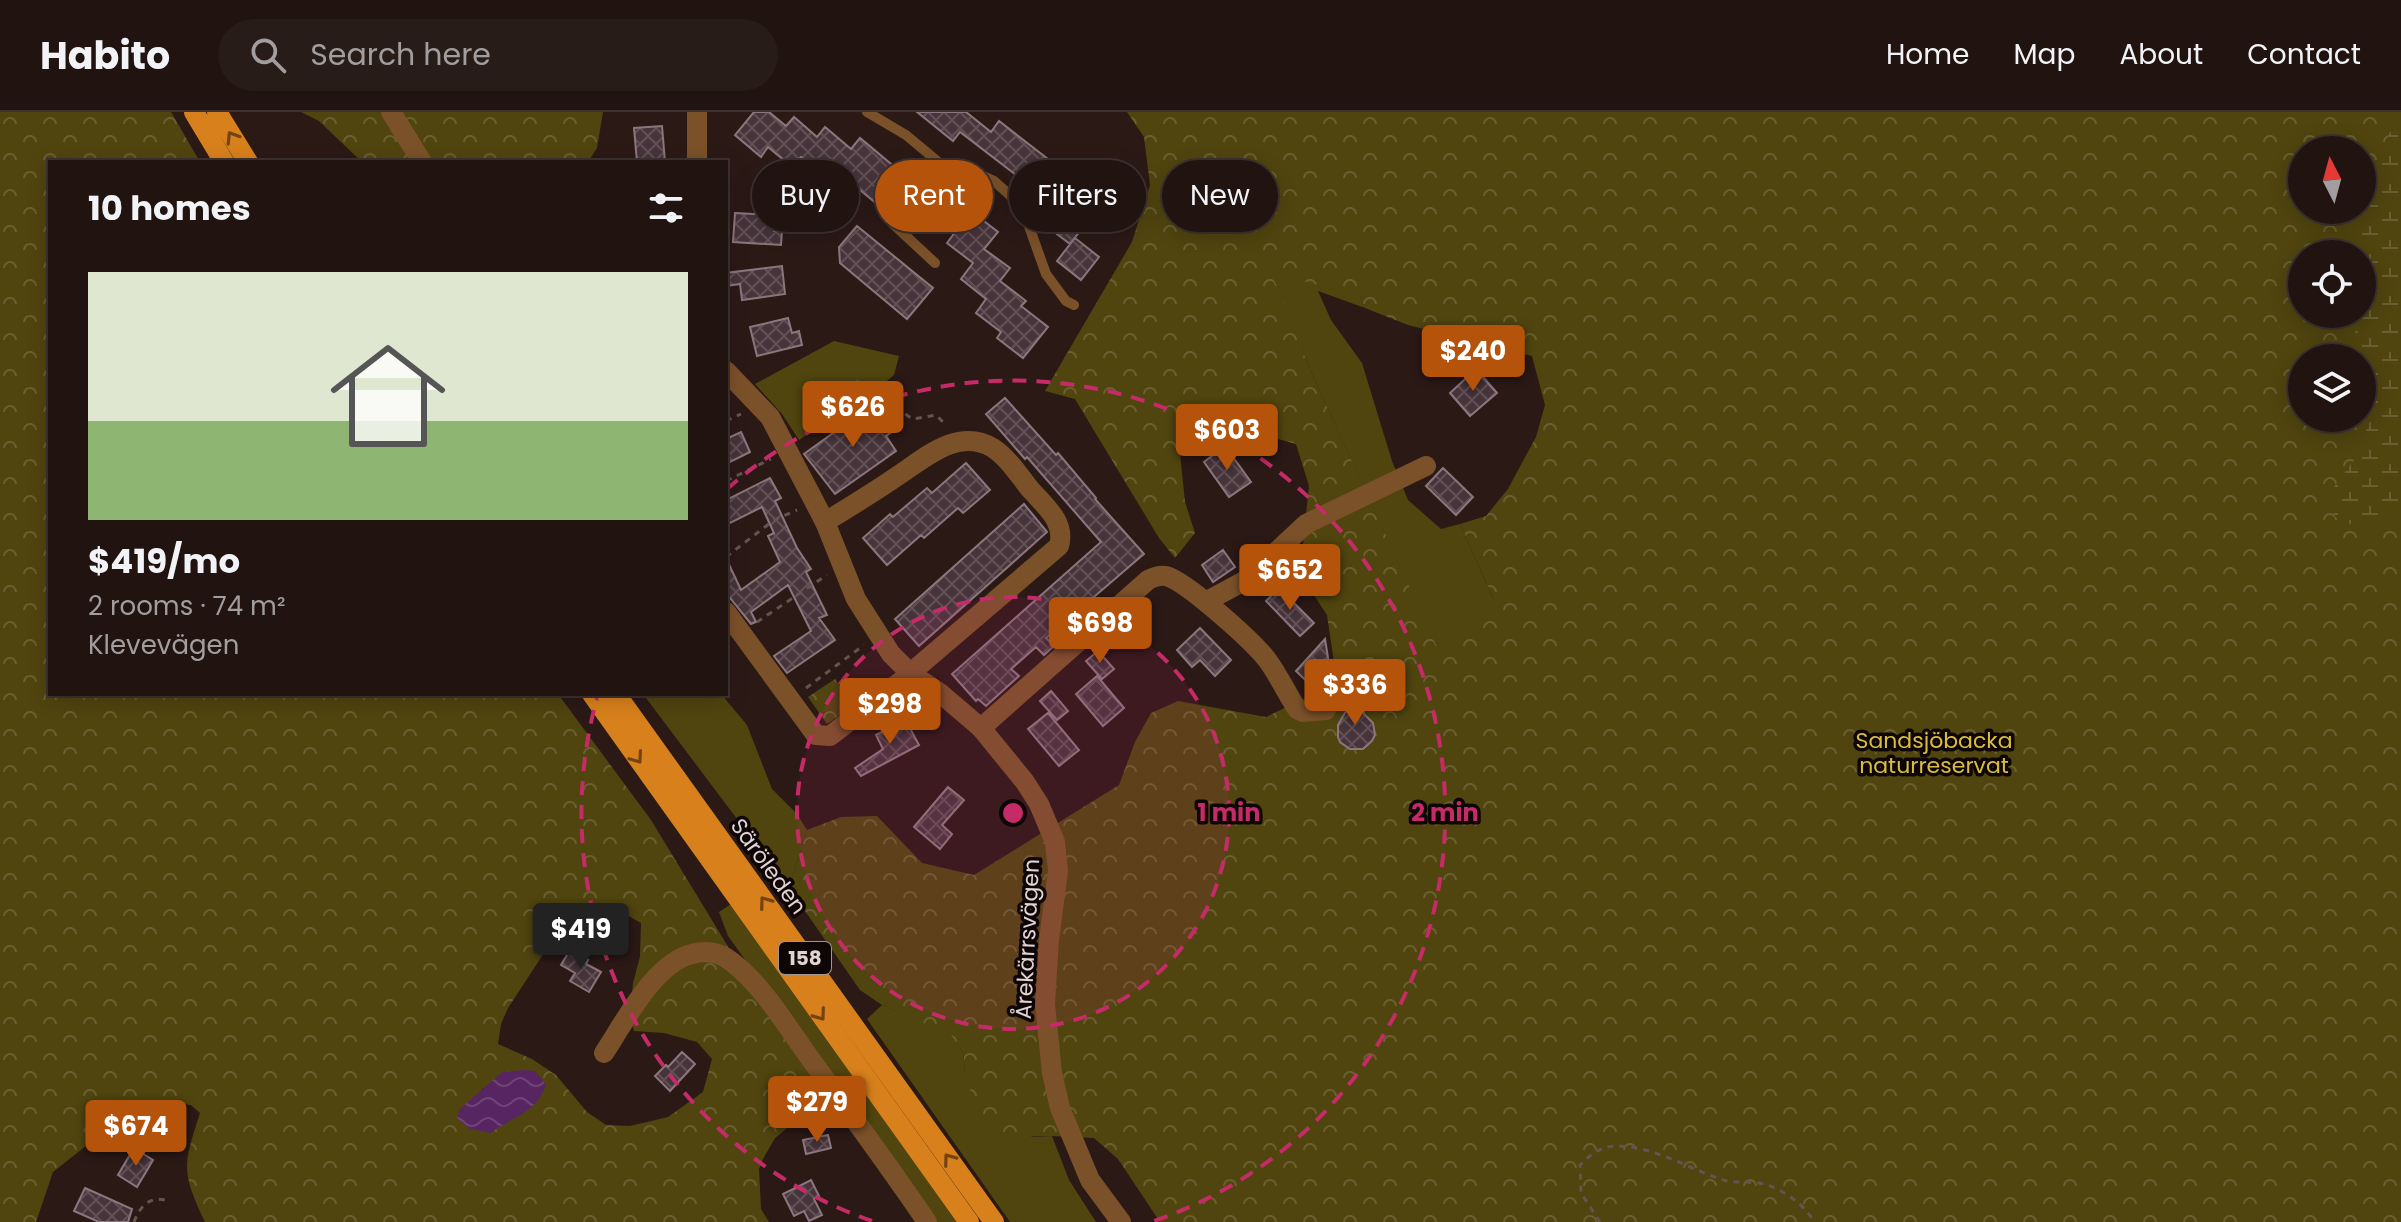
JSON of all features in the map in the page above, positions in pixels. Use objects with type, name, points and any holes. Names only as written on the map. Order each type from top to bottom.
[{"type":"main road","points":[[194,112],[223,160]]},
{"type":"main road","points":[[217,112],[247,160]]},
{"type":"main road","name":"Säröleden","points":[[593,696],[969,1222]]},
{"type":"main road","name":"Säröleden","points":[[617,696],[994,1222]]},
{"type":"street","points":[[391,112],[421,160]]},
{"type":"street","points":[[697,112],[697,160]]},
{"type":"street","name":"Årekärrsvägen","points":[[728,378],[770,417],[825,522],[856,599],[891,654],[910,673],[940,693],[981,728],[1039,804],[1055,842],[1058,871],[1045,1004],[1052,1073],[1060,1108],[1090,1180],[1121,1222]]},
{"type":"street","points":[[728,615],[816,735],[830,736],[910,673],[1059,546],[1062,538],[1057,521],[1005,459],[980,443],[954,443],[934,450],[895,479],[825,522]]},
{"type":"street","points":[[1207,601],[1246,580],[1306,524],[1426,466]]},
{"type":"street","points":[[981,728],[1154,577],[1166,576],[1207,601],[1268,661],[1297,709],[1303,712],[1326,710]]},
{"type":"street","points":[[604,1053],[653,981],[665,969],[695,953],[724,956],[767,998],[927,1222]]},
{"type":"lane","points":[[867,112],[906,135],[936,160]]},
{"type":"lane","points":[[993,181],[1012,197],[1025,215],[1046,274],[1066,301],[1074,305]]},
{"type":"lane","points":[[902,232],[935,263]]},
{"type":"path","points":[[856,381],[883,392],[913,419],[930,415],[940,417],[954,443]]},
{"type":"path","points":[[728,480],[778,455],[790,453]]},
{"type":"path","points":[[728,555],[774,520],[804,507]]},
{"type":"path","points":[[741,634],[831,573]]},
{"type":"path","points":[[789,700],[867,642]]},
{"type":"path","points":[[1600,1222],[1581,1193],[1580,1165],[1602,1148],[1619,1146],[1691,1166],[1726,1181],[1765,1184],[1808,1209],[1814,1222]]},
{"type":"path","points":[[134,1222],[143,1205],[151,1200],[168,1201]]},
{"type":"green space","points":[[0,112],[171,112],[199,160],[48,160],[48,696],[559,696],[651,820],[772,1019],[819,1088],[813,1107],[775,1138],[759,1169],[761,1209],[769,1222],[205,1222],[188,1179],[187,1168],[200,1113],[191,1105],[162,1101],[143,1106],[116,1122],[53,1172],[36,1222],[0,1222]],"holes":[[[599,908],[625,914],[641,923],[640,957],[633,983],[630,1016],[634,1031],[664,1033],[697,1042],[712,1059],[703,1092],[668,1117],[630,1126],[606,1125],[587,1112],[556,1075],[532,1059],[498,1044],[501,1024],[508,1008],[557,933],[577,916]],[[483,1088],[522,1114],[490,1133],[460,1109]]]},
{"type":"green space","points":[[301,112],[603,112],[597,148],[589,160],[360,160],[319,121]]},
{"type":"green space","name":"Sandsjöbacka naturreservat","points":[[1127,112],[2401,112],[2401,1222],[1160,1222],[1118,1159],[1094,1138],[1008,1137],[990,1125],[974,1102],[963,1052],[951,1035],[882,1005],[860,990],[789,888],[807,830],[841,817],[877,816],[922,863],[974,875],[1119,785],[1135,742],[1151,713],[1178,701],[1266,717],[1337,683],[1327,615],[1300,574],[1309,486],[1296,444],[1249,431],[1214,434],[1180,454],[1185,502],[1195,533],[1175,558],[1159,538],[1075,399],[1045,391],[1135,232],[1146,232],[1146,198],[1150,185],[1144,137]],"holes":[[[1271,272],[1360,297],[1365,308],[1408,325],[1532,356],[1545,405],[1536,437],[1508,489],[1486,516],[1460,524],[1493,598],[1491,606],[1442,658],[1309,367]]]},
{"type":"green space","points":[[1204,112],[1278,112],[1365,308],[1318,291],[1331,320],[1362,363],[1392,461],[1408,500],[1441,529],[1460,524],[1770,1222],[1698,1222],[1309,367],[1253,232],[1278,232],[1278,160],[1224,160]]},
{"type":"green space","points":[[2401,112],[2401,523],[2386,517],[2366,531],[2335,517],[2328,495],[2361,454],[2366,432],[2376,432],[2376,344],[2356,344],[2355,328],[2376,328],[2376,240],[2354,240],[2360,224],[2376,224],[2376,178],[2385,142]]},
{"type":"green space","points":[[834,341],[899,356],[894,375],[799,440],[782,414],[755,384]]},
{"type":"green space","points":[[835,679],[854,706],[827,724],[808,697]]},
{"type":"green space","points":[[645,696],[723,696],[747,725],[772,789],[797,814],[807,830],[789,888]]},
{"type":"green space","points":[[731,904],[957,1222],[934,1222],[728,936],[719,912]]},
{"type":"green space","points":[[882,1005],[951,1034],[963,1052],[965,1072],[1032,1137],[1052,1136],[1069,1180],[1096,1222],[1010,1222],[867,1019]]},
{"type":"water","points":[[535,1071],[546,1084],[531,1108],[490,1133],[470,1129],[457,1118],[460,1109],[502,1072]]},
{"type":"building","points":[[754,112],[769,112],[786,126],[794,117],[817,137],[825,127],[851,149],[860,138],[886,160],[875,160],[875,202],[859,189],[859,160],[805,160],[801,157],[798,160],[784,160],[768,147],[761,157],[735,135]]},
{"type":"building","points":[[917,112],[966,112],[991,132],[999,121],[1049,160],[1009,160],[1009,170],[960,132],[953,141]]},
{"type":"building","points":[[662,126],[665,160],[637,160],[634,128]]},
{"type":"building","points":[[735,213],[752,214],[752,232],[782,232],[781,245],[733,242]]},
{"type":"building","points":[[859,228],[933,288],[907,319],[840,263],[839,247],[852,232],[859,232]]},
{"type":"building","points":[[993,228],[998,232],[984,249],[1010,268],[1000,281],[1026,301],[1021,306],[1048,327],[1023,358],[997,338],[1001,332],[976,313],[986,299],[961,279],[973,263],[947,243],[955,232],[993,232]]},
{"type":"building","points":[[1054,232],[1079,232],[1070,244]]},
{"type":"building","points":[[1075,238],[1099,257],[1081,280],[1057,261]]},
{"type":"building","points":[[782,266],[785,294],[742,300],[740,284],[728,286],[728,273]]},
{"type":"building","points":[[788,318],[792,333],[799,331],[802,345],[757,356],[750,327]]},
{"type":"building","points":[[1476,369],[1497,393],[1470,416],[1450,393]]},
{"type":"building","points":[[1005,398],[1056,455],[1058,453],[1144,554],[1046,638],[1054,646],[1044,655],[1036,647],[1011,669],[1019,676],[986,706],[978,699],[976,701],[952,674],[1101,542],[986,414]]},
{"type":"building","points":[[875,403],[895,430],[886,436],[896,451],[835,494],[804,454]]},
{"type":"building","points":[[741,432],[750,452],[728,463],[728,438]]},
{"type":"building","points":[[1225,446],[1251,482],[1229,497],[1204,462]]},
{"type":"building","points":[[966,463],[990,490],[963,513],[958,508],[887,565],[863,538],[927,488],[932,493]]},
{"type":"building","points":[[1443,468],[1473,497],[1456,515],[1426,486]]},
{"type":"building","points":[[770,478],[781,498],[775,501],[797,548],[811,569],[806,572],[827,615],[819,618],[835,640],[787,673],[774,656],[811,631],[788,585],[751,612],[756,622],[751,624],[728,595],[728,562],[741,590],[780,562],[768,536],[774,533],[762,507],[728,524],[728,499]]},
{"type":"building","points":[[1024,504],[1047,532],[919,646],[895,619]]},
{"type":"building","points":[[1223,550],[1235,567],[1213,582],[1202,565]]},
{"type":"building","points":[[1279,588],[1314,623],[1300,636],[1266,601]]},
{"type":"building","points":[[1200,628],[1231,660],[1215,676],[1200,660],[1192,667],[1177,650]]},
{"type":"building","points":[[1325,639],[1329,664],[1355,685],[1337,702],[1322,687],[1318,692],[1296,671]]},
{"type":"building","points":[[1098,651],[1114,669],[1102,679],[1086,661]]},
{"type":"building","points":[[1097,676],[1124,708],[1103,726],[1076,694]]},
{"type":"building","points":[[1051,691],[1068,711],[1057,720],[1040,701]]},
{"type":"building","points":[[1363,702],[1364,714],[1373,723],[1375,735],[1363,749],[1350,749],[1338,737],[1338,725],[1346,711],[1339,704]]},
{"type":"building","points":[[1048,713],[1079,750],[1059,766],[1028,729]]},
{"type":"building","points":[[905,719],[919,745],[861,776],[855,768],[883,749],[876,735]]},
{"type":"building","points":[[948,787],[964,800],[942,825],[952,834],[940,849],[914,827]]},
{"type":"building","points":[[570,950],[601,972],[589,992],[570,981],[575,973],[561,965]]},
{"type":"building","points":[[682,1052],[695,1064],[670,1091],[655,1076]]},
{"type":"building","points":[[828,1135],[831,1148],[806,1154],[803,1140]]},
{"type":"building","points":[[134,1148],[153,1160],[137,1187],[118,1175]]},
{"type":"building","points":[[811,1180],[819,1196],[814,1199],[822,1215],[809,1221],[804,1211],[794,1216],[783,1194]]},
{"type":"building","points":[[85,1188],[132,1209],[128,1222],[99,1222],[74,1211]]}]
